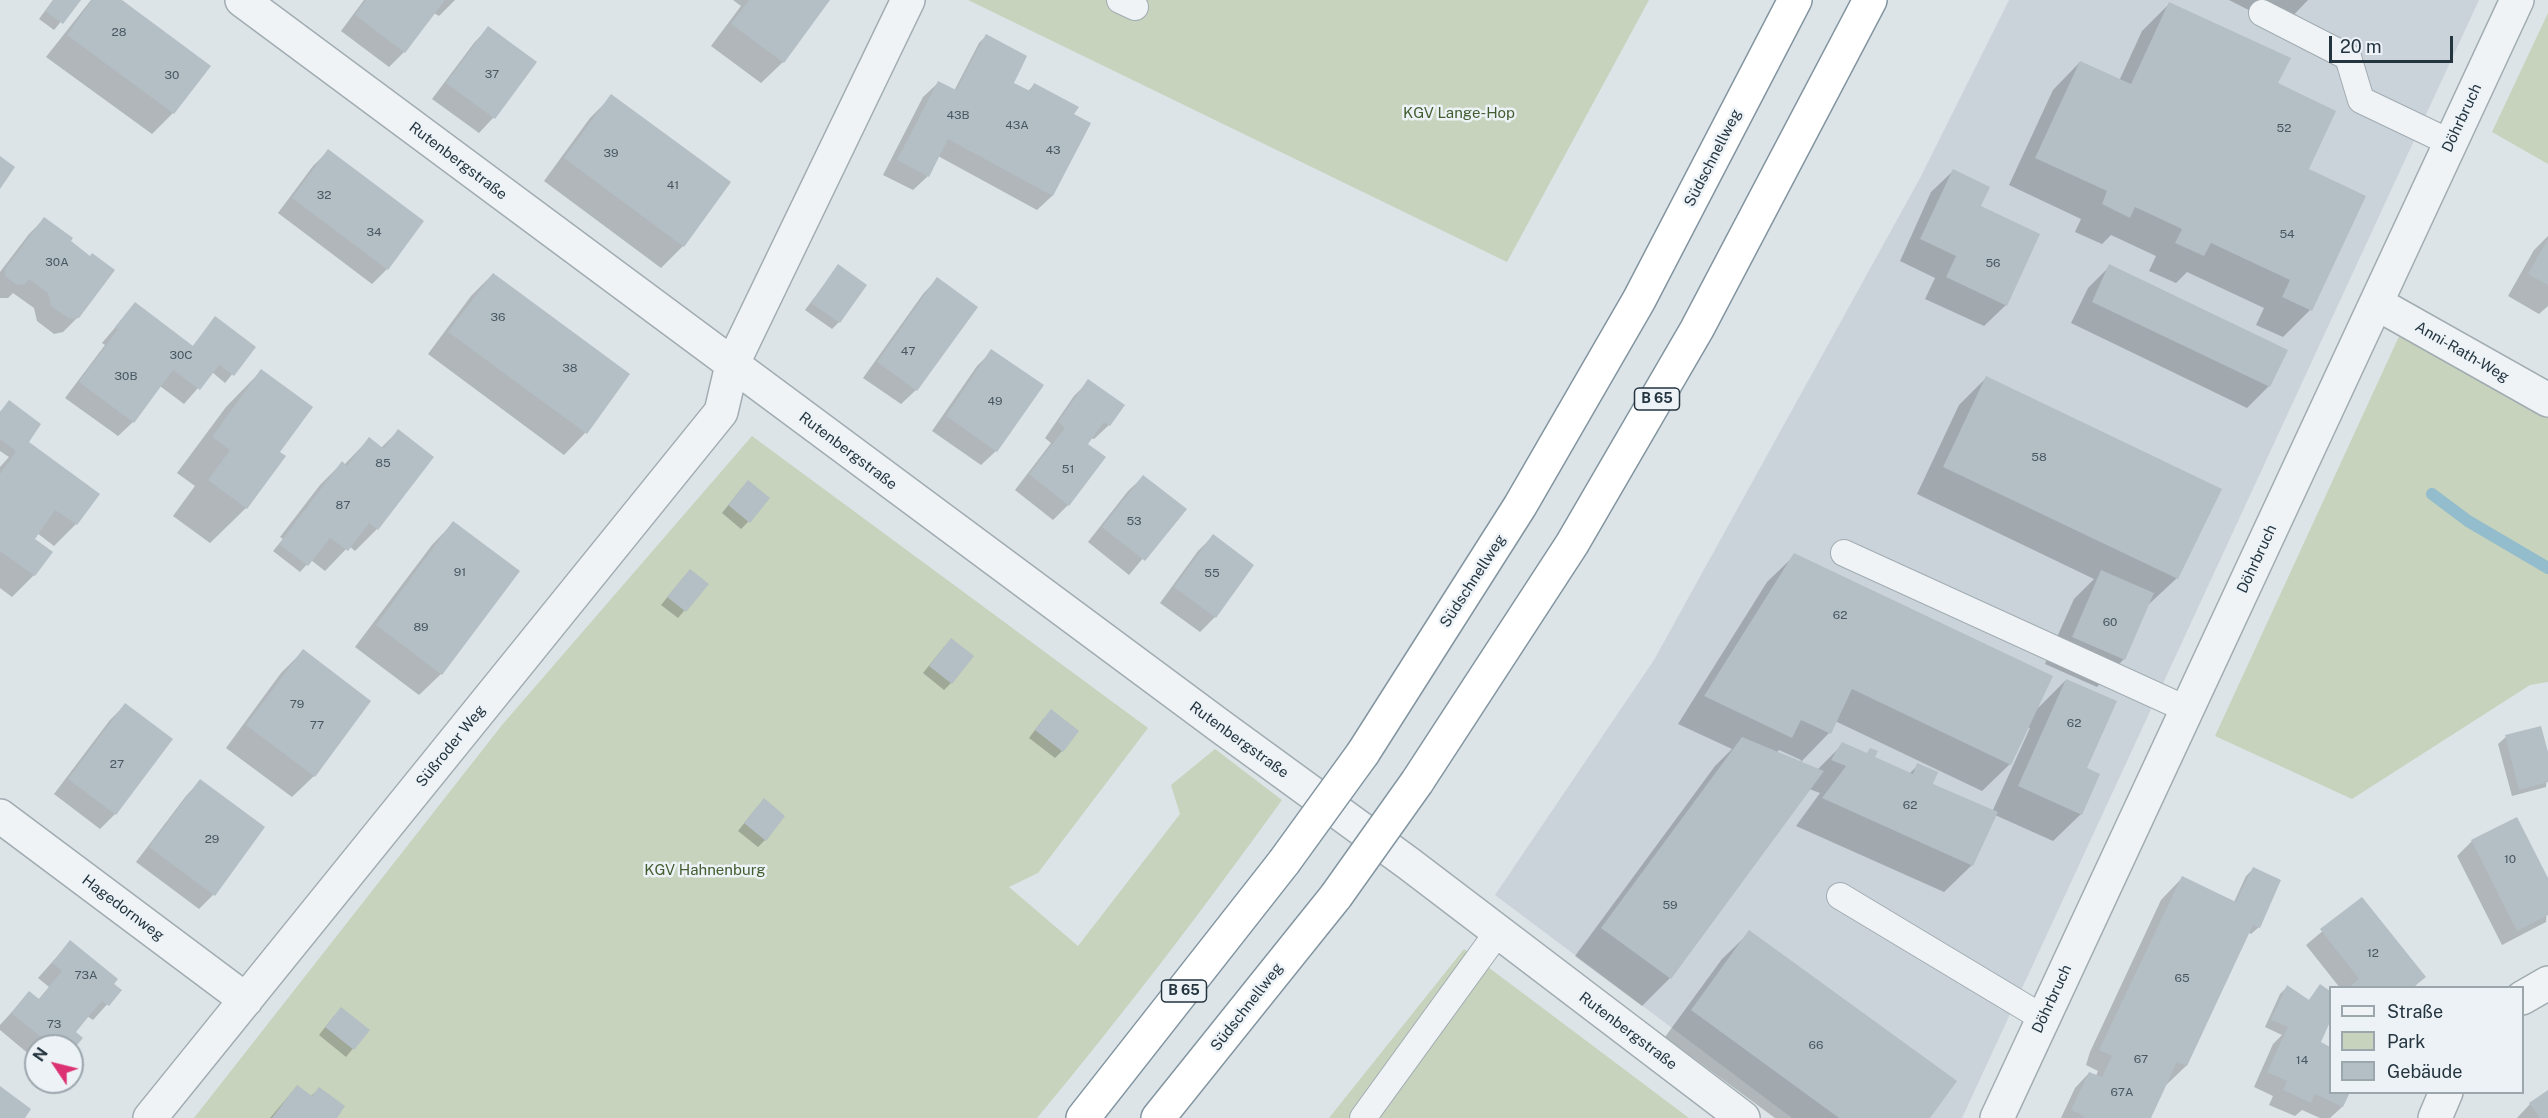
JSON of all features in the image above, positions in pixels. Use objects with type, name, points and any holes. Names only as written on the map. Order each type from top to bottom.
[{"type":"highway","name":"Südschnellweg","points":[[1083,1118],[1284,862],[1363,753],[1520,507],[1639,300],[1795,0]]},
{"type":"highway","name":"Südschnellweg","points":[[1158,1118],[1336,896],[1417,782],[1572,544],[1692,339],[1870,0]]},
{"type":"street","name":"Rutenbergstraße","points":[[242,0],[1210,719],[1408,863],[1743,1118]]},
{"type":"street","points":[[732,364],[908,0]]},
{"type":"street","name":"Döhrbruch","points":[[1997,1118],[2517,0]]},
{"type":"street","name":"Anni-Rath-Weg","points":[[2376,303],[2548,400]]},
{"type":"street","name":"Süßroder Weg","points":[[150,1118],[721,412],[732,364]]},
{"type":"street","name":"Hagedornweg","points":[[0,816],[246,1000]]},
{"type":"street","points":[[2524,997],[2548,983]]},
{"type":"street","points":[[2435,1118],[2445,1094]]},
{"type":"lane","points":[[2262,13],[2348,57],[2361,100],[2451,143]]},
{"type":"lane","points":[[1844,553],[2186,709]]},
{"type":"lane","points":[[1840,896],[2043,1018]]},
{"type":"lane","points":[[1363,1118],[1498,932]]},
{"type":"shaded area","points":[[2009,0],[2479,0],[1962,1118],[1792,1118],[1495,895],[1654,660],[1919,180]]},
{"type":"green space","name":"KGV Lange-Hop","points":[[968,0],[1649,0],[1507,262]]},
{"type":"green space","points":[[2548,13],[2548,164],[2492,132]]},
{"type":"green space","points":[[2413,306],[2548,383],[2548,682],[2530,685],[2352,799],[2215,736]]},
{"type":"green space","name":"KGV Hahnenburg","points":[[752,436],[1148,728],[1038,873],[1009,887],[1078,946],[1180,814],[1171,785],[1215,749],[1282,800],[1101,1040],[1037,1118],[194,1118],[502,725]]},
{"type":"green space","points":[[1464,949],[1689,1118],[1329,1118]]},
{"type":"building","points":[[53,0],[81,0],[63,24],[45,11]]},
{"type":"building","points":[[92,0],[122,0],[211,66],[174,114],[67,35]]},
{"type":"building","points":[[366,0],[445,0],[405,53],[355,15]]},
{"type":"building","points":[[749,0],[830,0],[784,63],[731,24]]},
{"type":"building","points":[[2169,2],[2291,58],[2278,83],[2336,111],[2309,169],[2366,196],[2312,311],[2282,297],[2290,280],[2211,243],[2204,256],[2175,243],[2182,229],[2135,207],[2130,218],[2102,204],[2107,191],[2035,158],[2080,61],[2131,84]]},
{"type":"building","points":[[488,26],[537,62],[495,119],[446,83]]},
{"type":"building","points":[[986,34],[1027,56],[1014,83],[1030,91],[1034,83],[1079,107],[1074,114],[1091,123],[1053,196],[948,139],[929,177],[897,160],[938,81],[956,90]]},
{"type":"building","points":[[611,94],[731,182],[684,247],[564,158]]},
{"type":"building","points":[[328,149],[424,221],[388,270],[292,198]]},
{"type":"building","points":[[0,156],[15,167],[0,189]]},
{"type":"building","points":[[1953,169],[1990,187],[1981,206],[2040,234],[2007,306],[1946,277],[1956,256],[1920,239]]},
{"type":"building","points":[[44,217],[73,238],[71,241],[90,256],[92,253],[115,270],[79,318],[70,319],[51,306],[48,293],[29,279],[25,284],[17,285],[5,276],[5,269]]},
{"type":"building","points":[[2548,239],[2548,285],[2528,274]]},
{"type":"building","points":[[838,264],[867,285],[840,323],[811,303]]},
{"type":"building","points":[[2109,264],[2288,350],[2270,387],[2092,302]]},
{"type":"building","points":[[493,273],[630,374],[587,434],[448,332]]},
{"type":"building","points":[[937,277],[978,307],[917,391],[877,362]]},
{"type":"building","points":[[135,302],[193,346],[215,316],[256,347],[234,376],[219,365],[200,390],[173,370],[134,423],[79,382],[118,329],[115,327]]},
{"type":"building","points":[[991,349],[1044,385],[997,452],[946,416]]},
{"type":"building","points":[[261,369],[313,407],[280,452],[286,456],[247,509],[208,480],[230,450],[212,437]]},
{"type":"building","points":[[1986,376],[2222,489],[2178,579],[1943,467]]},
{"type":"building","points":[[1088,379],[1125,405],[1110,426],[1104,422],[1088,444],[1106,457],[1069,506],[1029,474],[1065,428],[1058,422]]},
{"type":"building","points":[[9,400],[41,424],[29,442],[100,494],[77,525],[55,510],[35,539],[53,552],[35,576],[0,551],[0,474],[16,451],[0,439],[0,412]]},
{"type":"building","points":[[398,429],[434,457],[378,530],[369,523],[348,551],[330,538],[308,566],[279,544],[342,461],[347,466],[369,437],[384,449]]},
{"type":"building","points":[[1143,475],[1187,509],[1145,561],[1102,527]]},
{"type":"building","points":[[748,480],[770,498],[750,523],[728,505]]},
{"type":"building","points":[[453,521],[520,571],[442,675],[376,625]]},
{"type":"building","points":[[1213,534],[1254,565],[1216,618],[1174,587]]},
{"type":"building","points":[[1794,553],[2053,676],[2011,765],[1852,689],[1831,734],[1801,720],[1792,738],[1704,696]]},
{"type":"building","points":[[690,569],[709,584],[686,612],[667,597]]},
{"type":"building","points":[[2101,570],[2154,593],[2125,660],[2072,637]]},
{"type":"building","points":[[951,638],[974,656],[952,684],[929,666]]},
{"type":"building","points":[[303,649],[371,701],[315,777],[246,725]]},
{"type":"building","points":[[2066,679],[2117,701],[2087,768],[2100,774],[2082,815],[2018,786]]},
{"type":"building","points":[[125,703],[173,739],[116,815],[68,779]]},
{"type":"building","points":[[1051,709],[1079,731],[1063,752],[1035,730]]},
{"type":"building","points":[[2541,726],[2548,752],[2548,782],[2519,790],[2505,735]]},
{"type":"building","points":[[1742,737],[1824,771],[1671,979],[1601,928]]},
{"type":"building","points":[[1842,742],[1867,753],[1870,748],[1878,751],[1875,757],[1913,774],[1917,763],[1938,772],[1933,784],[1998,812],[1973,866],[1822,798],[1846,766],[1831,760]]},
{"type":"building","points":[[200,779],[265,827],[215,896],[149,847]]},
{"type":"building","points":[[764,798],[785,816],[766,841],[744,823]]},
{"type":"building","points":[[2517,817],[2548,878],[2548,915],[2517,931],[2471,840]]},
{"type":"building","points":[[2253,867],[2281,880],[2260,928],[2253,925],[2187,1066],[2177,1062],[2151,1118],[2083,1118],[2084,1116],[2071,1110],[2089,1072],[2102,1077],[2112,1056],[2099,1050],[2182,876],[2236,902]]},
{"type":"building","points":[[2362,897],[2426,977],[2415,986],[2350,986],[2359,979],[2320,929]]},
{"type":"building","points":[[1749,930],[1957,1081],[1930,1118],[1839,1118],[1691,1010]]},
{"type":"building","points":[[70,940],[118,979],[114,984],[122,990],[109,1006],[102,1001],[76,1032],[78,1034],[37,1034],[11,1013],[29,991],[39,999],[62,971],[52,963]]},
{"type":"building","points":[[2320,984],[2329,990],[2329,1024],[2321,1042],[2329,1046],[2329,1094],[2349,1094],[2343,1107],[2315,1094],[2311,1103],[2283,1090],[2287,1081],[2267,1072],[2288,1027],[2271,1020],[2287,985],[2309,1000]]},
{"type":"building","points":[[341,1007],[370,1030],[354,1050],[325,1027]]},
{"type":"building","points":[[297,1085],[312,1096],[319,1087],[345,1106],[337,1118],[272,1118]]},
{"type":"building","points":[[0,1086],[31,1109],[25,1118],[0,1118]]},
{"type":"building","points":[[2548,1090],[2548,1118],[2540,1118],[2529,1103]]},
{"type":"waterway","points":[[2432,494],[2468,521],[2548,568]]}]
